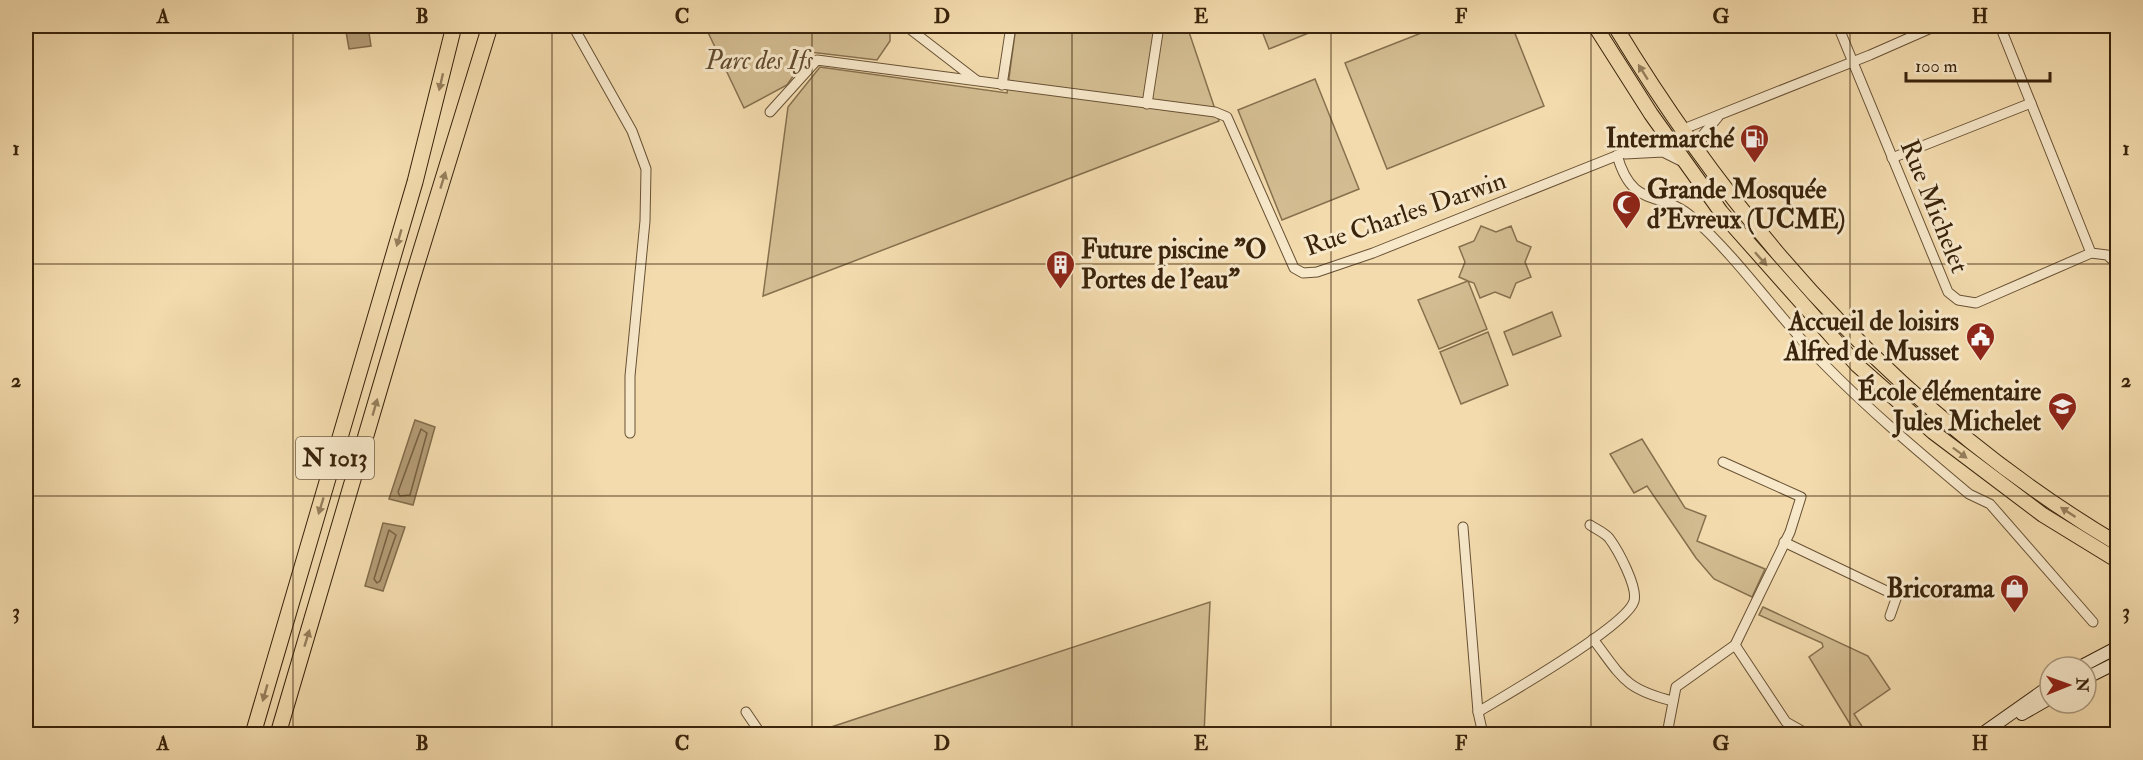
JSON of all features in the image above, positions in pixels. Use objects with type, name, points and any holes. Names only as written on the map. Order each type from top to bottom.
[{"type":"highway","name":"N 1013","points":[[253,735],[415,182],[454,26]]},
{"type":"highway","name":"N 1013","points":[[278,735],[410,286],[490,26]]},
{"type":"main road","points":[[1595,26],[1685,164],[1756,253],[1857,365],[1933,432],[2043,515],[2118,561]]},
{"type":"main road","points":[[1615,26],[1700,156],[1787,266],[1869,353],[1994,459],[2118,544]]},
{"type":"main road","points":[[1666,136],[1681,130]]},
{"type":"main road","points":[[2103,552],[2118,567]]},
{"type":"main road","points":[[2098,657],[2118,647]]},
{"type":"main road","points":[[2098,672],[2118,662]]},
{"type":"main road","points":[[1982,735],[2038,695]]},
{"type":"main road","points":[[1991,735],[2038,706]]},
{"type":"street","points":[[573,26],[632,131],[646,169],[646,211],[630,376],[630,433]]},
{"type":"street","points":[[906,26],[978,82]]},
{"type":"street","points":[[1002,84],[1011,26]]},
{"type":"street","points":[[1147,104],[1158,26]]},
{"type":"street","name":"Rue Michelet","points":[[1838,26],[1948,292],[1958,300],[1976,303],[2091,253]]},
{"type":"street","points":[[1681,130],[1718,117],[1787,86],[1854,61],[1936,26]]},
{"type":"street","points":[[2000,26],[2091,253],[2107,255],[2118,265]]},
{"type":"street","name":"Rue Charles Darwin","points":[[770,112],[817,60],[1215,112],[1227,117],[1294,268],[1303,273],[1317,272],[1373,253],[1620,154]]},
{"type":"street","points":[[1892,158],[2031,104]]},
{"type":"street","points":[[1673,117],[1692,120],[1718,117]]},
{"type":"street","points":[[1700,156],[1702,136],[1718,117]]},
{"type":"street","points":[[1681,130],[1692,134],[1711,125]]},
{"type":"street","points":[[1620,154],[1666,136]]},
{"type":"street","points":[[1620,154],[1632,156],[1670,153],[1685,164]]},
{"type":"street","points":[[1620,154],[1622,173],[1634,189],[1692,216],[1823,363],[1969,494],[1990,504],[2093,622]]},
{"type":"street","points":[[1667,735],[1677,687],[1735,645],[1784,542],[1800,497],[1723,462]]},
{"type":"street","points":[[1479,712],[1593,639],[1625,615],[1634,601],[1633,583],[1608,537],[1590,525]]},
{"type":"street","points":[[1463,527],[1483,735]]},
{"type":"street","points":[[1784,542],[1897,596],[1890,616]]},
{"type":"street","points":[[1593,639],[1626,682],[1644,694],[1673,701]]},
{"type":"street","points":[[1735,645],[1786,722],[1802,731]]},
{"type":"street","points":[[746,712],[761,735]]},
{"type":"green space","name":"Parc des Ifs","points":[[705,26],[890,26],[890,41],[877,60],[810,52],[787,85],[744,108]]},
{"type":"green space","points":[[1016,26],[1187,26],[1219,121],[763,296],[788,107],[820,67],[1007,93]]},
{"type":"green space","points":[[1260,26],[1326,26],[1269,49]]},
{"type":"green space","points":[[1439,26],[1512,26],[1544,106],[1387,169],[1345,63]]},
{"type":"green space","points":[[1315,79],[1359,189],[1282,220],[1238,110]]},
{"type":"green space","points":[[1481,226],[1496,232],[1511,226],[1517,241],[1531,247],[1525,262],[1531,277],[1516,283],[1510,298],[1495,292],[1480,298],[1474,283],[1459,277],[1465,262],[1459,247],[1474,241]]},
{"type":"green space","points":[[1468,281],[1487,329],[1439,349],[1418,300]]},
{"type":"green space","points":[[1552,312],[1561,336],[1513,355],[1504,332]]},
{"type":"green space","points":[[1488,332],[1508,385],[1461,404],[1440,352]]},
{"type":"green space","points":[[1642,439],[1685,508],[1706,516],[1697,541],[1765,569],[1752,597],[1714,579],[1696,558],[1647,486],[1634,493],[1610,454]]},
{"type":"green space","points":[[1210,602],[1204,734],[810,734]]},
{"type":"green space","points":[[1763,607],[1868,656],[1890,689],[1854,714],[1867,734],[1856,734],[1809,657],[1823,647],[1822,643],[1759,615]]},
{"type":"water","points":[[345,26],[368,26],[371,46],[349,49]]},
{"type":"water","points":[[415,420],[435,427],[413,505],[389,499]]},
{"type":"water","points":[[383,523],[405,527],[383,591],[365,586]]},
{"type":"place","name":"Intermarché","points":[[1755,164]]},
{"type":"place","name":"Grande Mosquée d'Evreux (UCME)","points":[[1626,230]]},
{"type":"place","name":"Future piscine \"O Portes de l'eau\"","points":[[1060,290]]},
{"type":"place","name":"Accueil de loisirs Alfred de Musset","points":[[1980,362]]},
{"type":"place","name":"École élémentaire Jules Michelet","points":[[2062,432]]},
{"type":"place","name":"Bricorama","points":[[2015,614]]}]
